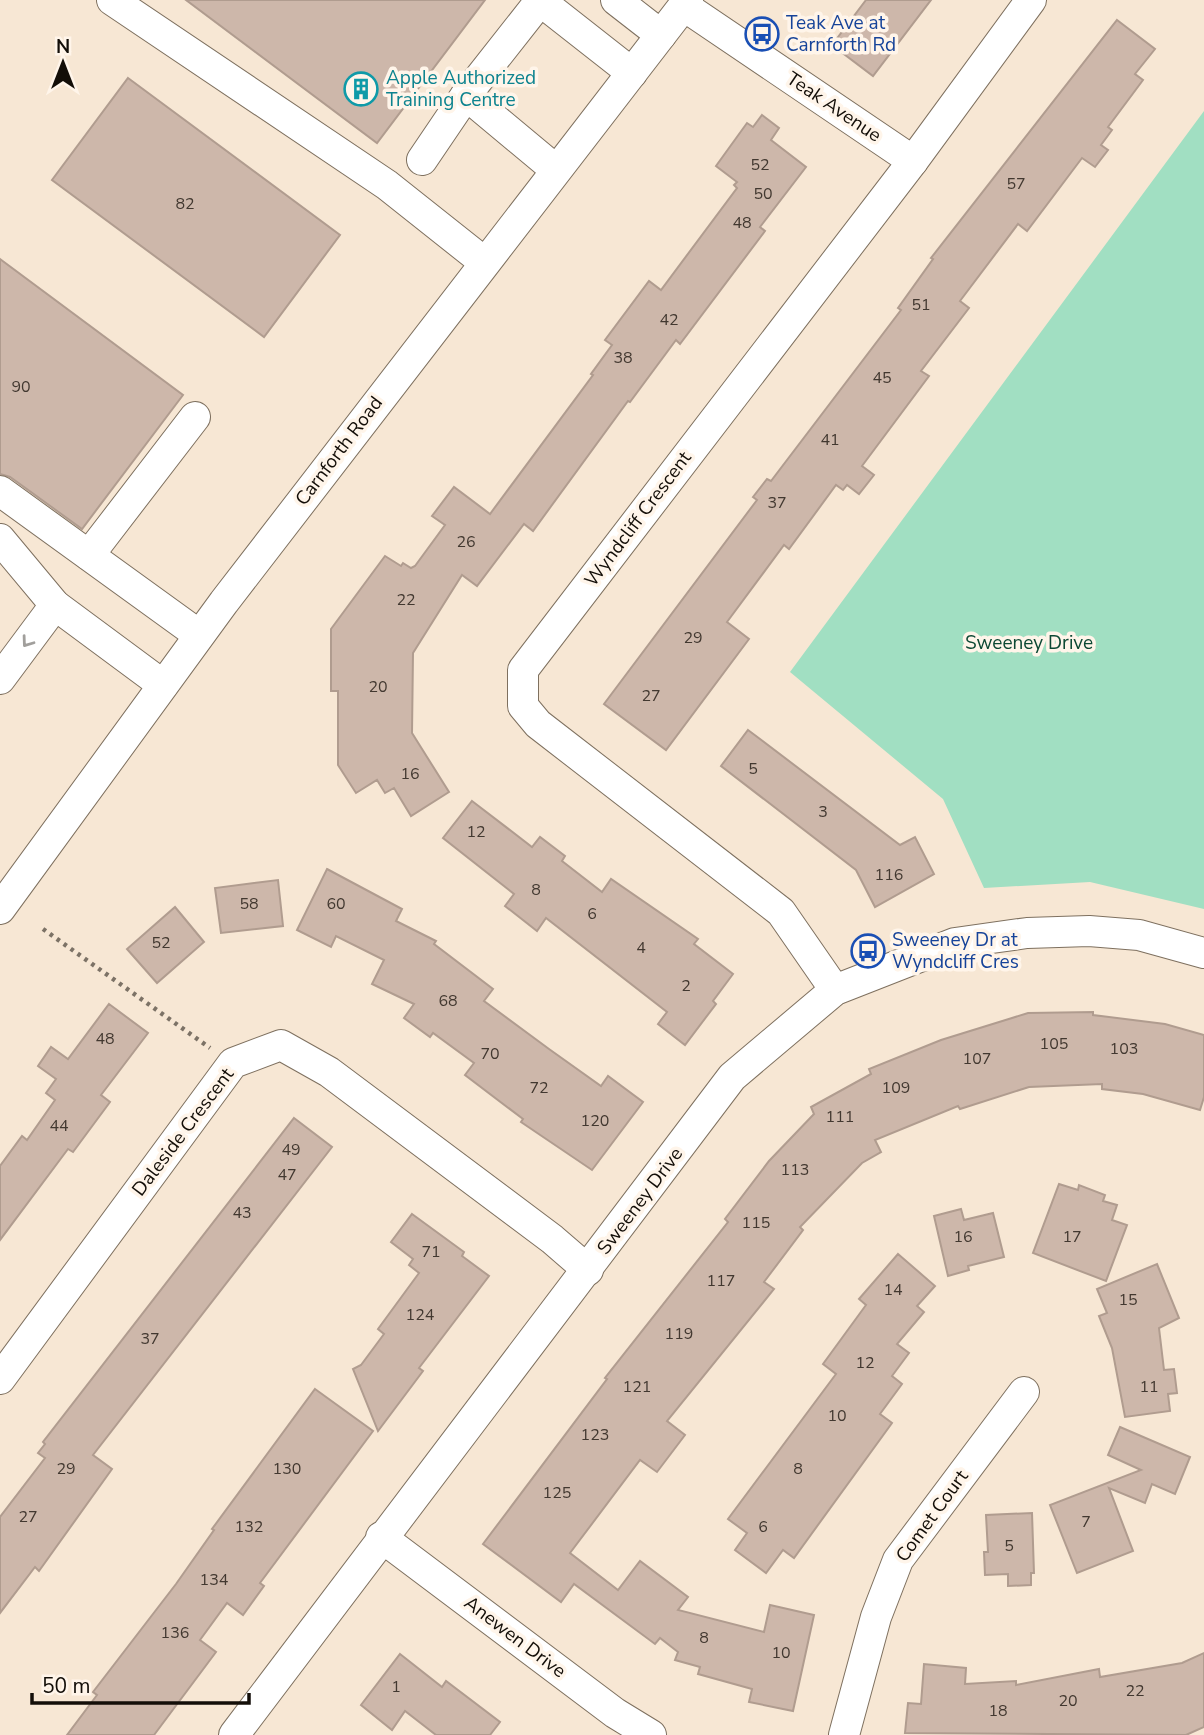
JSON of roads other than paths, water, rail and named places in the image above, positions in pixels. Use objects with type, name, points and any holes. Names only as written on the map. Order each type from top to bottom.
[{"type":"street","points":[[112,0],[387,185],[484,262]]},
{"type":"street","points":[[422,160],[466,96],[539,0],[632,73]]},
{"type":"street","points":[[616,0],[661,35]]},
{"type":"street","name":"Wyndcliff Crescent","points":[[835,990],[781,912],[538,724],[523,706],[523,670],[913,161],[1031,0]]},
{"type":"street","name":"Carnforth Road","points":[[0,909],[9,876],[163,685],[484,262],[686,3]]},
{"type":"street","name":"Teak Avenue","points":[[686,3],[913,161]]},
{"type":"street","points":[[466,96],[556,170]]},
{"type":"street","points":[[89,555],[195,417]]},
{"type":"street","points":[[0,491],[200,635]]},
{"type":"street","points":[[0,539],[54,605],[163,685]]},
{"type":"street","points":[[0,679],[54,605]]},
{"type":"street","name":"Sweeney Drive","points":[[234,1735],[381,1537],[588,1270],[732,1077],[835,990],[955,943],[1027,933],[1089,931],[1139,935],[1204,953]]},
{"type":"street","name":"Daleside Crescent","points":[[0,1379],[233,1063],[281,1045],[329,1072],[552,1239],[588,1270]]},
{"type":"street","name":"Comet Court","points":[[844,1735],[877,1617],[898,1560],[1024,1392]]},
{"type":"street","name":"Anewen Drive","points":[[381,1537],[615,1713],[650,1735]]},
{"type":"place","name":"Teak Ave at Carnforth Rd","points":[[762,34]]},
{"type":"place","name":"Apple Authorized Training Centre","points":[[361,89]]},
{"type":"place","name":"Sweeney Dr at Wyndcliff Cres","points":[[868,951]]}]
